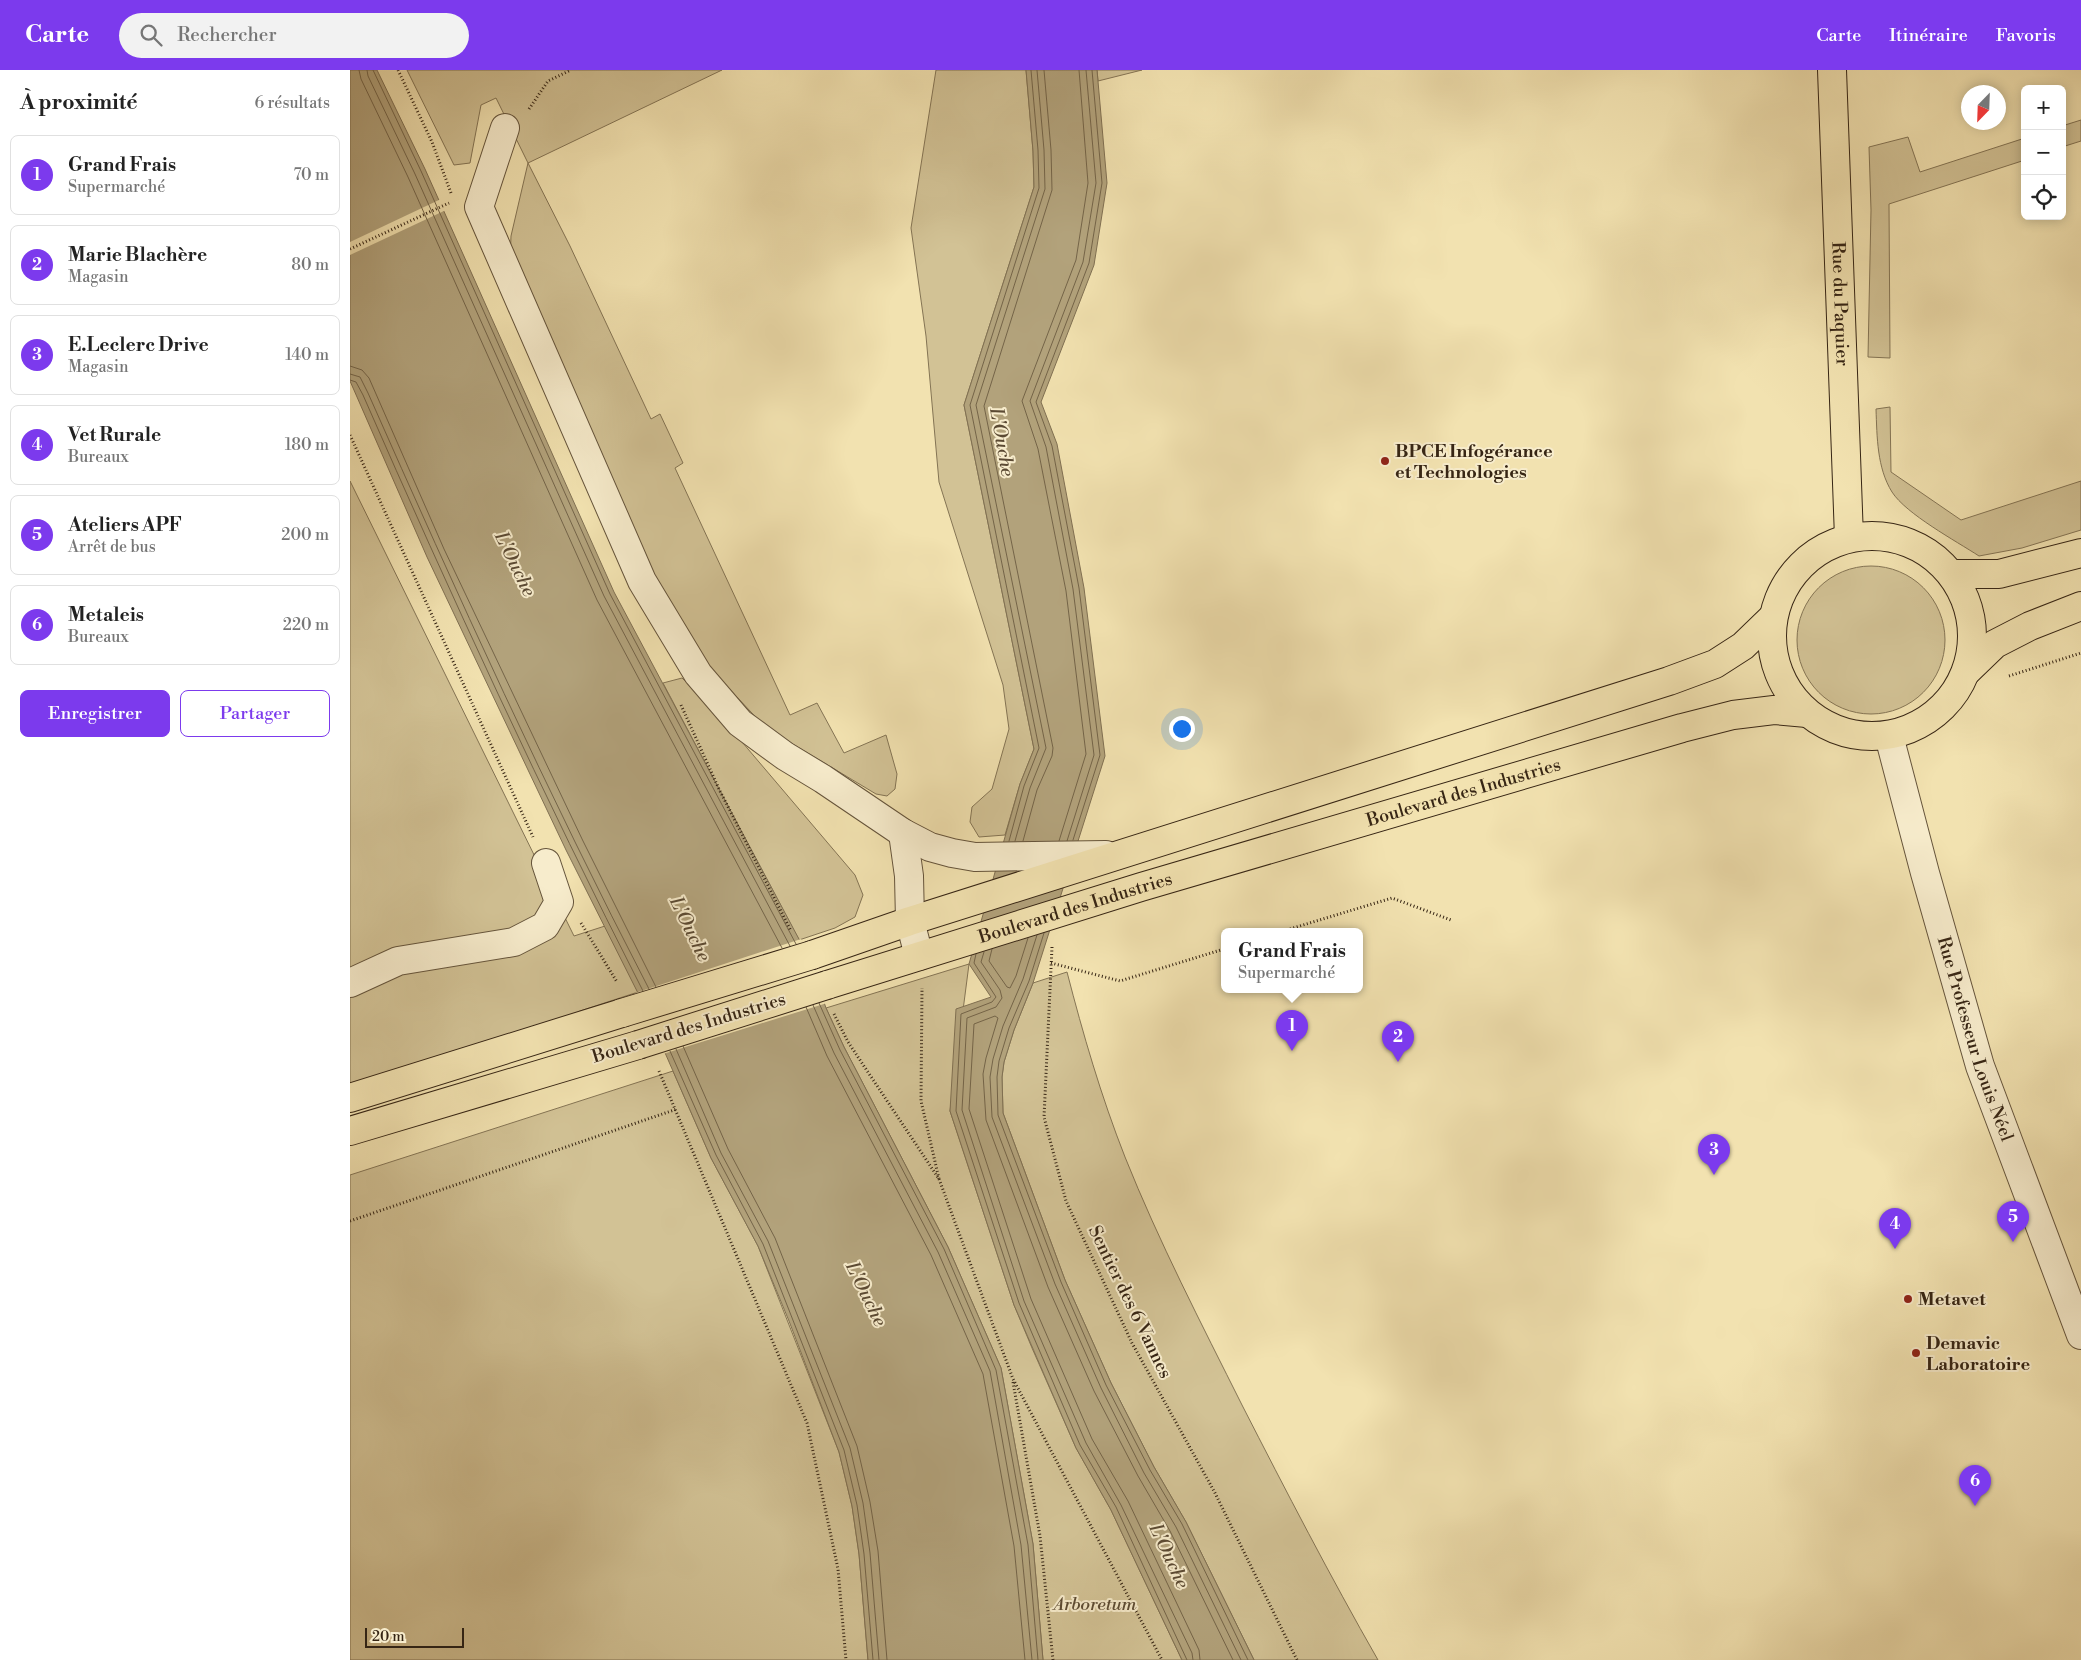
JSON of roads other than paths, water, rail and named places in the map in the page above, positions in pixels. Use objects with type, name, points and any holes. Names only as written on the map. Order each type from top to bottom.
[{"type":"main road","name":"Rue du Paquier","points":[[1832,70],[1849,538]]},
{"type":"main road","points":[[1878,536],[1906,542],[1932,555],[1952,574],[1965,597],[1972,621],[1973,646],[1967,671],[1956,693],[1927,721],[1889,736],[1860,736],[1832,728],[1807,713],[1781,678],[1772,648],[1773,617],[1783,590],[1799,566],[1822,549],[1849,538],[1878,536]]},
{"type":"main road","points":[[1952,574],[1998,574],[2081,553]]},
{"type":"main road","points":[[1967,671],[1995,644],[2030,626],[2081,606]]},
{"type":"main road","name":"Boulevard des Industries","points":[[350,1098],[622,1013],[804,946],[910,921],[1669,681],[1715,664],[1743,646],[1773,617]]},
{"type":"main road","name":"Boulevard des Industries","points":[[350,1131],[638,1045],[829,996],[921,969],[1063,912],[1141,887],[1733,715],[1774,710],[1807,713]]},
{"type":"street","points":[[505,128],[479,207],[642,581],[698,674],[740,723],[785,756],[823,778],[903,833],[930,847],[975,857],[1121,855]]},
{"type":"street","name":"Rue Professeur Louis Néel","points":[[1889,736],[1927,882],[1980,1066],[2081,1335]]},
{"type":"street","points":[[903,833],[909,876],[910,921],[921,969]]},
{"type":"street","points":[[350,983],[398,961],[514,942],[545,926],[559,902],[546,863]]},
{"type":"water","name":"L'Ouche","points":[[350,70],[377,70],[425,169],[614,592],[808,956],[826,1008],[844,1047],[948,1247],[1001,1368],[1033,1544],[1043,1660],[868,1660],[859,1554],[852,1506],[839,1452],[789,1321],[758,1246],[711,1158],[645,1007],[566,850],[427,557],[350,381]]},
{"type":"water","name":"L'Ouche","points":[[1026,70],[1097,70],[1107,183],[1094,265],[1041,402],[1057,444],[1084,588],[1105,756],[1033,983],[1014,1030],[1004,1062],[1002,1077],[1003,1113],[1065,1280],[1111,1383],[1154,1467],[1186,1522],[1254,1660],[1182,1660],[1111,1510],[1076,1448],[1014,1305],[950,1111],[956,1009],[991,997],[969,964],[1020,784],[1034,749],[964,405],[1034,187]]},
{"type":"place","name":"BPCE Infogérance et Technologies","points":[[1385,461]]},
{"type":"place","name":"Grand Frais","points":[[1292,1051]]},
{"type":"place","name":"Marie Blachère","points":[[1398,1062]]},
{"type":"place","name":"E.Leclerc Drive","points":[[1714,1175]]},
{"type":"place","name":"Ateliers APF","points":[[2013,1242]]},
{"type":"place","name":"Vet Rurale","points":[[1895,1249]]},
{"type":"place","name":"Metavet","points":[[1908,1299]]},
{"type":"place","name":"Demavic Laboratoire","points":[[1916,1353]]},
{"type":"place","name":"Metaleis","points":[[1975,1506]]},
{"type":"park label","name":"Arboretum","points":[[1095,1604]]}]
